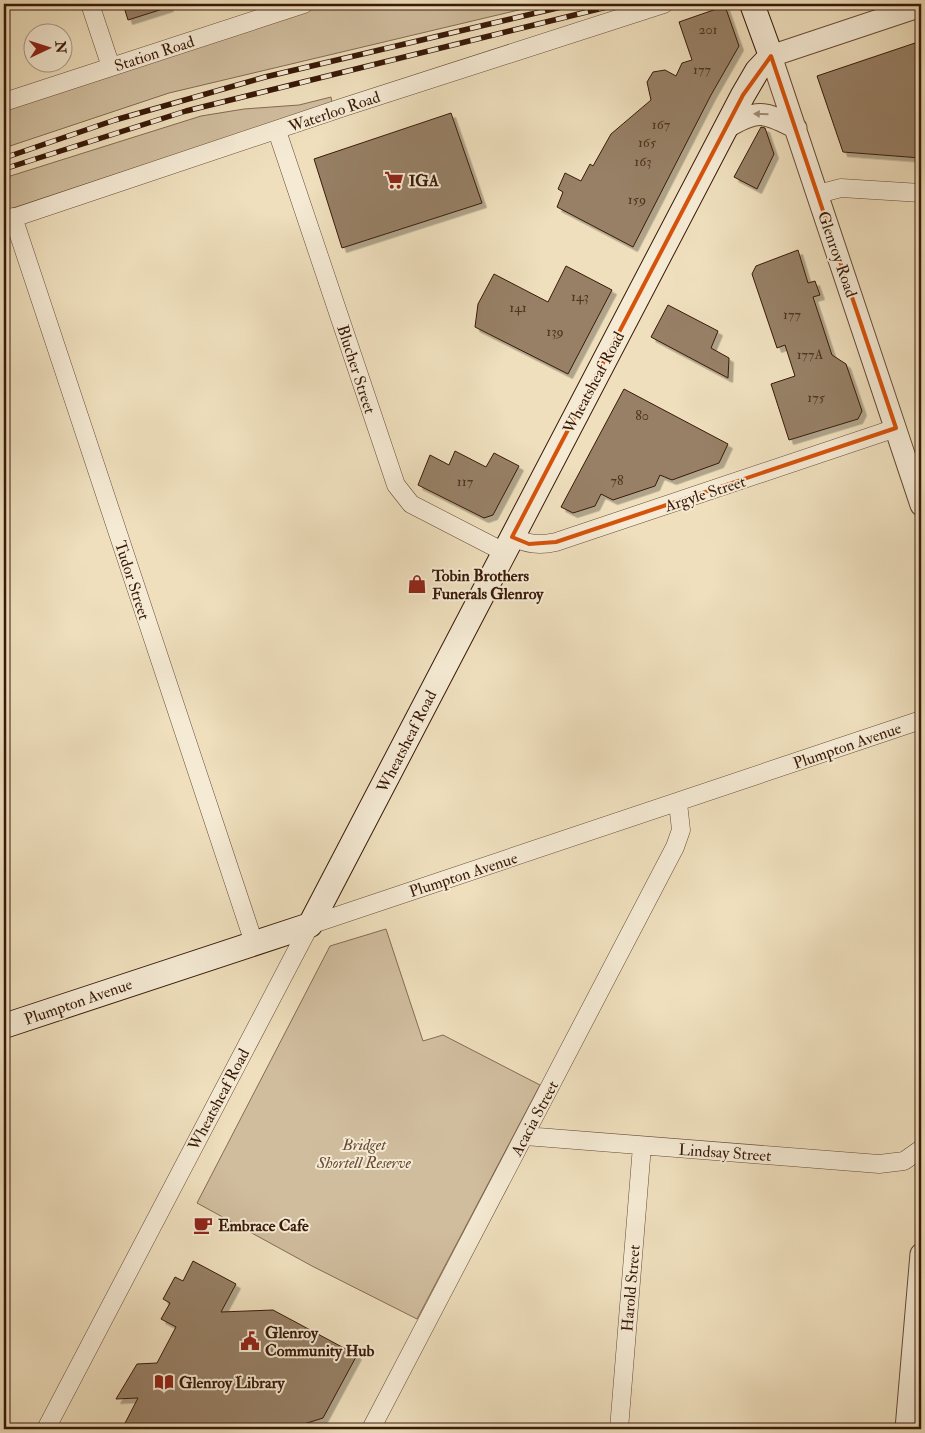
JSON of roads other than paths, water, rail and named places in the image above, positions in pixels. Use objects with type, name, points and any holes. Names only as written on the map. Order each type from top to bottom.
[{"type":"main road","name":"Glenroy Road","points":[[752,4],[771,56]]},
{"type":"main road","name":"Wheatsheaf Road","points":[[310,925],[726,128],[757,71],[771,56]]},
{"type":"main road","name":"Plumpton Avenue","points":[[4,1026],[310,925]]},
{"type":"street","points":[[90,4],[111,67]]},
{"type":"street","name":"Station Road","points":[[4,102],[304,4]]},
{"type":"street","name":"Waterloo Road","points":[[9,219],[277,131],[341,108],[664,4]]},
{"type":"street","points":[[771,56],[921,6]]},
{"type":"street","name":"Glenroy Road","points":[[771,56],[921,505]]},
{"type":"street","points":[[726,128],[746,116],[760,113],[770,115],[796,128]]},
{"type":"street","name":"Blucher Street","points":[[277,131],[396,484],[411,504],[508,544]]},
{"type":"street","points":[[818,194],[841,188],[921,193]]},
{"type":"street","name":"Tudor Street","points":[[9,219],[254,943]]},
{"type":"street","name":"Argyle Street","points":[[508,544],[543,545],[556,542],[896,428]]},
{"type":"street","name":"Plumpton Avenue","points":[[310,925],[921,720]]},
{"type":"street","name":"Acacia Street","points":[[371,1429],[680,837],[678,803]]},
{"type":"street","name":"Wheatsheaf Road","points":[[46,1429],[310,925]]},
{"type":"street","name":"Lindsay Street","points":[[524,1136],[879,1164],[904,1161],[921,1148]]},
{"type":"street","name":"Harold Street","points":[[619,1429],[642,1146]]},
{"type":"street","points":[[906,1429],[921,1254]]},
{"type":"railway","points":[[4,158],[115,120],[265,77],[574,4]]},
{"type":"railway","points":[[4,169],[186,111],[619,4]]},
{"type":"place","name":"IGA","points":[[394,180]]},
{"type":"place","name":"Tobin Brothers Funerals Glenroy","points":[[417,584]]},
{"type":"place","name":"Embrace Cafe","points":[[203,1225]]},
{"type":"place","name":"Glenroy Community Hub","points":[[250,1341]]},
{"type":"place","name":"Glenroy Library","points":[[164,1382]]},
{"type":"park label","name":"Bridget Shortell Reserve","points":[[364,1153]]}]
